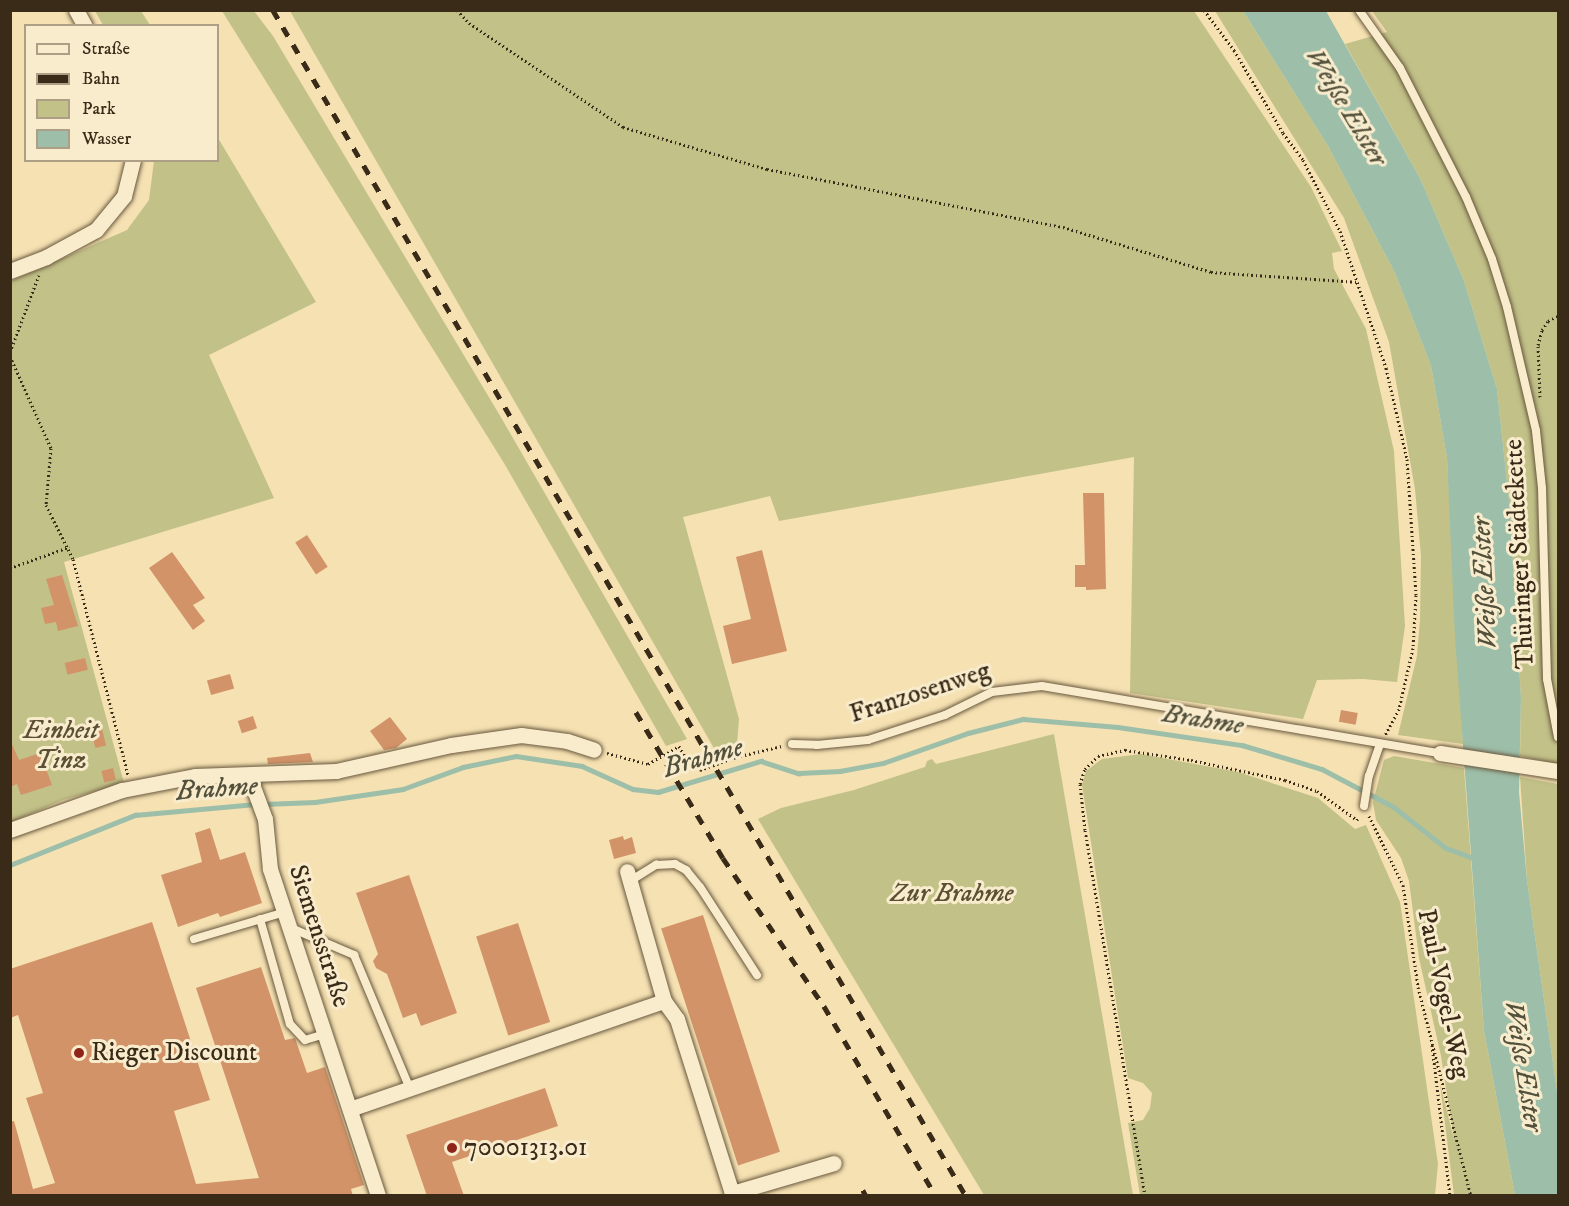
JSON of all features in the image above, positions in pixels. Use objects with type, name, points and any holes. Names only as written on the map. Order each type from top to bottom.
[{"type":"street","points":[[76,10],[84,24]]},
{"type":"street","points":[[10,271],[46,257],[96,230],[124,196],[132,162]]},
{"type":"street","points":[[10,830],[62,810],[132,788],[195,776],[251,781],[336,771],[451,745],[521,735],[567,741],[594,750]]},
{"type":"street","points":[[1440,753],[1553,770]]},
{"type":"street","name":"Siemensstraße","points":[[251,781],[265,819],[270,869],[378,1196]]},
{"type":"street","points":[[629,876],[664,1001],[677,1019],[732,1193],[834,1163]]},
{"type":"street","points":[[350,1109],[664,1001]]},
{"type":"lane","name":"Thüringer Städtekette","points":[[1359,10],[1400,68],[1470,207],[1492,260],[1507,307],[1536,431],[1542,488],[1548,679],[1558,737]]},
{"type":"lane","name":"Franzosenweg","points":[[792,744],[817,745],[868,740],[945,715],[992,692],[1042,686],[1440,753]]},
{"type":"lane","points":[[1364,806],[1369,776],[1380,744]]},
{"type":"lane","points":[[629,876],[656,865],[675,864],[686,870],[700,887],[757,975]]},
{"type":"lane","points":[[194,939],[285,912]]},
{"type":"lane","points":[[260,919],[290,1024],[305,1040],[324,1034]]},
{"type":"lane","points":[[290,928],[354,955],[411,1089]]},
{"type":"path","points":[[457,10],[469,23],[623,127],[767,169],[1063,227],[1210,272],[1359,282]]},
{"type":"path","points":[[1204,10],[1234,50],[1283,133],[1304,160],[1340,231],[1386,368],[1407,459],[1416,595],[1413,648],[1399,709],[1380,744]]},
{"type":"path","points":[[46,257],[10,354],[51,447],[46,505],[69,547],[132,788]]},
{"type":"path","points":[[1536,431],[1541,408],[1538,345],[1542,330],[1548,321],[1558,316]]},
{"type":"path","points":[[10,568],[69,547]]},
{"type":"path","points":[[594,750],[648,764],[679,746],[691,767],[700,770],[736,757],[792,744]]},
{"type":"path","points":[[1145,1196],[1085,830],[1080,784],[1085,769],[1098,756],[1125,750],[1191,760],[1285,780],[1317,791],[1357,819],[1364,806]]},
{"type":"path","name":"Paul-Vogel-Weg","points":[[1364,806],[1390,853],[1403,885],[1418,987],[1471,1196]]},
{"type":"path","points":[[1431,1031],[1450,1196]]},
{"type":"green space","points":[[95,11],[141,11],[149,24],[102,24]]},
{"type":"green space","points":[[222,11],[254,11],[273,36],[499,414],[687,739],[666,746],[504,463]]},
{"type":"green space","points":[[290,11],[1194,11],[1311,187],[1342,251],[1332,253],[1334,269],[1366,329],[1394,451],[1405,626],[1397,682],[1363,679],[1317,680],[1303,719],[1130,693],[1134,457],[779,521],[770,496],[683,517],[739,719],[737,744],[715,750]]},
{"type":"green space","points":[[1215,11],[1243,11],[1328,146],[1395,273],[1431,366],[1447,458],[1463,744],[1398,735],[1417,656],[1421,556],[1415,489],[1389,342],[1344,218]]},
{"type":"green space","points":[[1372,11],[1558,11],[1558,764],[1520,756],[1521,698],[1510,510],[1497,389],[1464,281],[1420,178],[1345,44],[1387,32]]},
{"type":"green space","name":"Einheit Tinz","points":[[219,140],[316,302],[209,355],[274,498],[64,562],[124,783],[63,800],[11,822],[11,281],[127,230],[149,200],[154,162],[219,162]]},
{"type":"green space","name":"Zur Brahme","points":[[1054,734],[1133,1195],[984,1195],[758,819],[781,808],[854,790],[925,767],[927,761],[932,759],[936,764]]},
{"type":"green space","points":[[1141,754],[1238,772],[1318,798],[1355,829],[1366,825],[1400,902],[1438,1164],[1435,1195],[1140,1195],[1128,1123],[1143,1120],[1150,1108],[1152,1093],[1143,1083],[1128,1078],[1082,785],[1086,771],[1102,759]]},
{"type":"green space","points":[[1394,756],[1464,768],[1484,1031],[1515,1195],[1454,1195],[1440,1084],[1454,1139],[1441,1056],[1419,958],[1409,881],[1401,858],[1376,820],[1373,802],[1384,760]]},
{"type":"green space","points":[[1520,777],[1558,784],[1558,1098],[1527,880]]},
{"type":"water","name":"Weiße Elster","points":[[1243,11],[1326,11],[1420,178],[1464,281],[1497,389],[1510,510],[1521,698],[1519,792],[1527,880],[1558,1098],[1558,1195],[1515,1195],[1484,1031],[1455,637],[1447,458],[1431,366],[1395,273],[1328,146]]},
{"type":"building","points":[[1083,493],[1104,493],[1106,589],[1086,590],[1086,587],[1075,587],[1075,565],[1085,565]]},
{"type":"building","points":[[307,535],[328,567],[316,574],[295,543]]},
{"type":"building","points":[[762,550],[787,651],[732,664],[723,626],[751,619],[736,557]]},
{"type":"building","points":[[172,552],[205,598],[193,605],[205,621],[193,630],[149,568]]},
{"type":"building","points":[[62,575],[78,626],[58,631],[56,622],[45,624],[41,608],[54,605],[46,579]]},
{"type":"building","points":[[85,658],[88,670],[68,675],[65,663]]},
{"type":"building","points":[[230,674],[234,688],[211,695],[207,681]]},
{"type":"building","points":[[1341,710],[1358,713],[1356,725],[1339,722]]},
{"type":"building","points":[[253,716],[257,728],[242,733],[238,721]]},
{"type":"building","points":[[390,717],[407,739],[396,748],[384,750],[370,731]]},
{"type":"building","points":[[101,725],[106,745],[95,748],[90,728]]},
{"type":"building","points":[[10,740],[19,760],[40,753],[52,785],[21,795],[17,784],[10,787]]},
{"type":"building","points":[[310,753],[313,762],[268,764],[267,758]]},
{"type":"building","points":[[113,768],[116,780],[104,783],[101,771]]},
{"type":"building","points":[[210,828],[220,860],[245,852],[262,903],[220,917],[218,913],[178,927],[161,875],[202,862],[195,833]]},
{"type":"building","points":[[623,836],[624,840],[632,837],[636,853],[614,859],[609,840]]},
{"type":"building","points":[[409,875],[457,1013],[421,1026],[416,1013],[403,1018],[387,974],[376,968],[373,961],[378,954],[356,893]]},
{"type":"building","points":[[703,915],[780,1152],[738,1165],[661,929]]},
{"type":"building","points":[[152,922],[210,1100],[174,1111],[196,1184],[259,1178],[196,988],[261,967],[285,1040],[295,1038],[307,1073],[325,1067],[364,1185],[351,1189],[353,1196],[10,1196],[10,1122],[14,1121],[33,1189],[55,1183],[26,1098],[43,1093],[18,1015],[10,1018],[10,969]]},
{"type":"building","points":[[518,923],[550,1022],[508,1036],[476,937]]},
{"type":"building","name":"70001313.01","points":[[545,1088],[558,1126],[452,1162],[464,1196],[427,1196],[406,1135]]},
{"type":"waterway","name":"Brahme","points":[[264,804],[315,802],[403,789],[463,767],[516,756],[582,766],[633,789],[658,792],[761,761],[799,773],[840,771],[883,763],[968,733],[1023,719],[1118,727],[1242,745],[1322,769],[1394,807],[1446,848],[1474,858]]},
{"type":"waterway","name":"Brahme","points":[[10,865],[135,815],[255,804]]},
{"type":"railway","points":[[273,10],[966,1196]]},
{"type":"railway","points":[[636,712],[723,858],[824,1006],[936,1196]]},
{"type":"railway","points":[[863,1190],[866,1196]]},
{"type":"place","name":"Rieger Discount","points":[[79,1053]]},
{"type":"place","name":"70001313.01","points":[[452,1148]]}]
